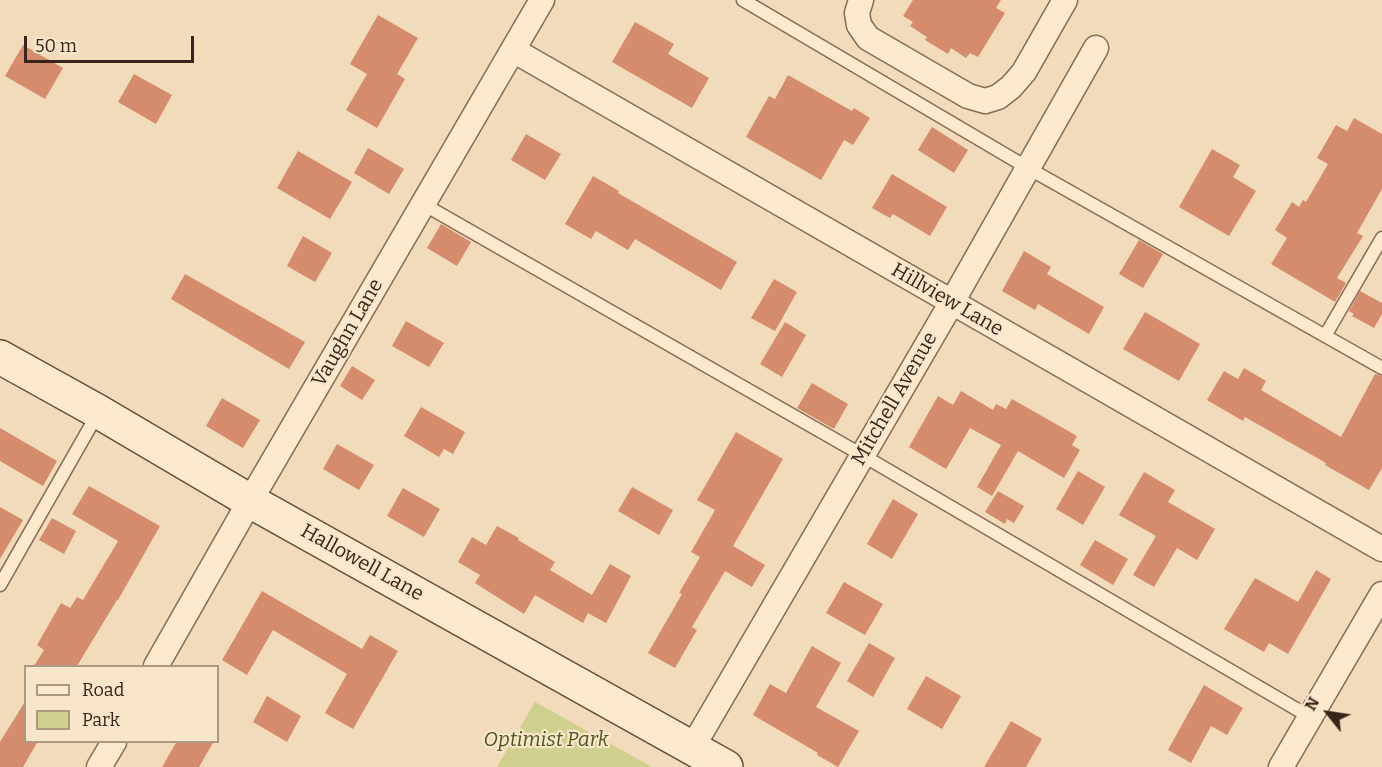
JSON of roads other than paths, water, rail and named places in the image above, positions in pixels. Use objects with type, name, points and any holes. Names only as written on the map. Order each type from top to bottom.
[{"type":"street","name":"Vaughn Lane","points":[[157,665],[542,0]]},
{"type":"street","points":[[861,0],[857,13],[859,25],[868,38],[969,96],[985,101],[998,97],[1011,87],[1024,72],[1065,0]]},
{"type":"street","name":"Mitchell Avenue","points":[[692,748],[952,302],[1096,48]]},
{"type":"street","name":"Hillview Lane","points":[[513,50],[1382,549]]},
{"type":"street","name":"Hallowell Lane","points":[[0,357],[250,501],[726,767]]},
{"type":"street","points":[[1281,767],[1382,594]]},
{"type":"street","points":[[99,767],[113,743]]},
{"type":"lane","points":[[743,0],[1028,168],[1382,368]]},
{"type":"lane","points":[[423,204],[862,455],[1310,717]]},
{"type":"lane","points":[[1325,336],[1382,238]]},
{"type":"lane","points":[[0,585],[99,412]]},
{"type":"park label","name":"Optimist Park","points":[[546,740]]}]
